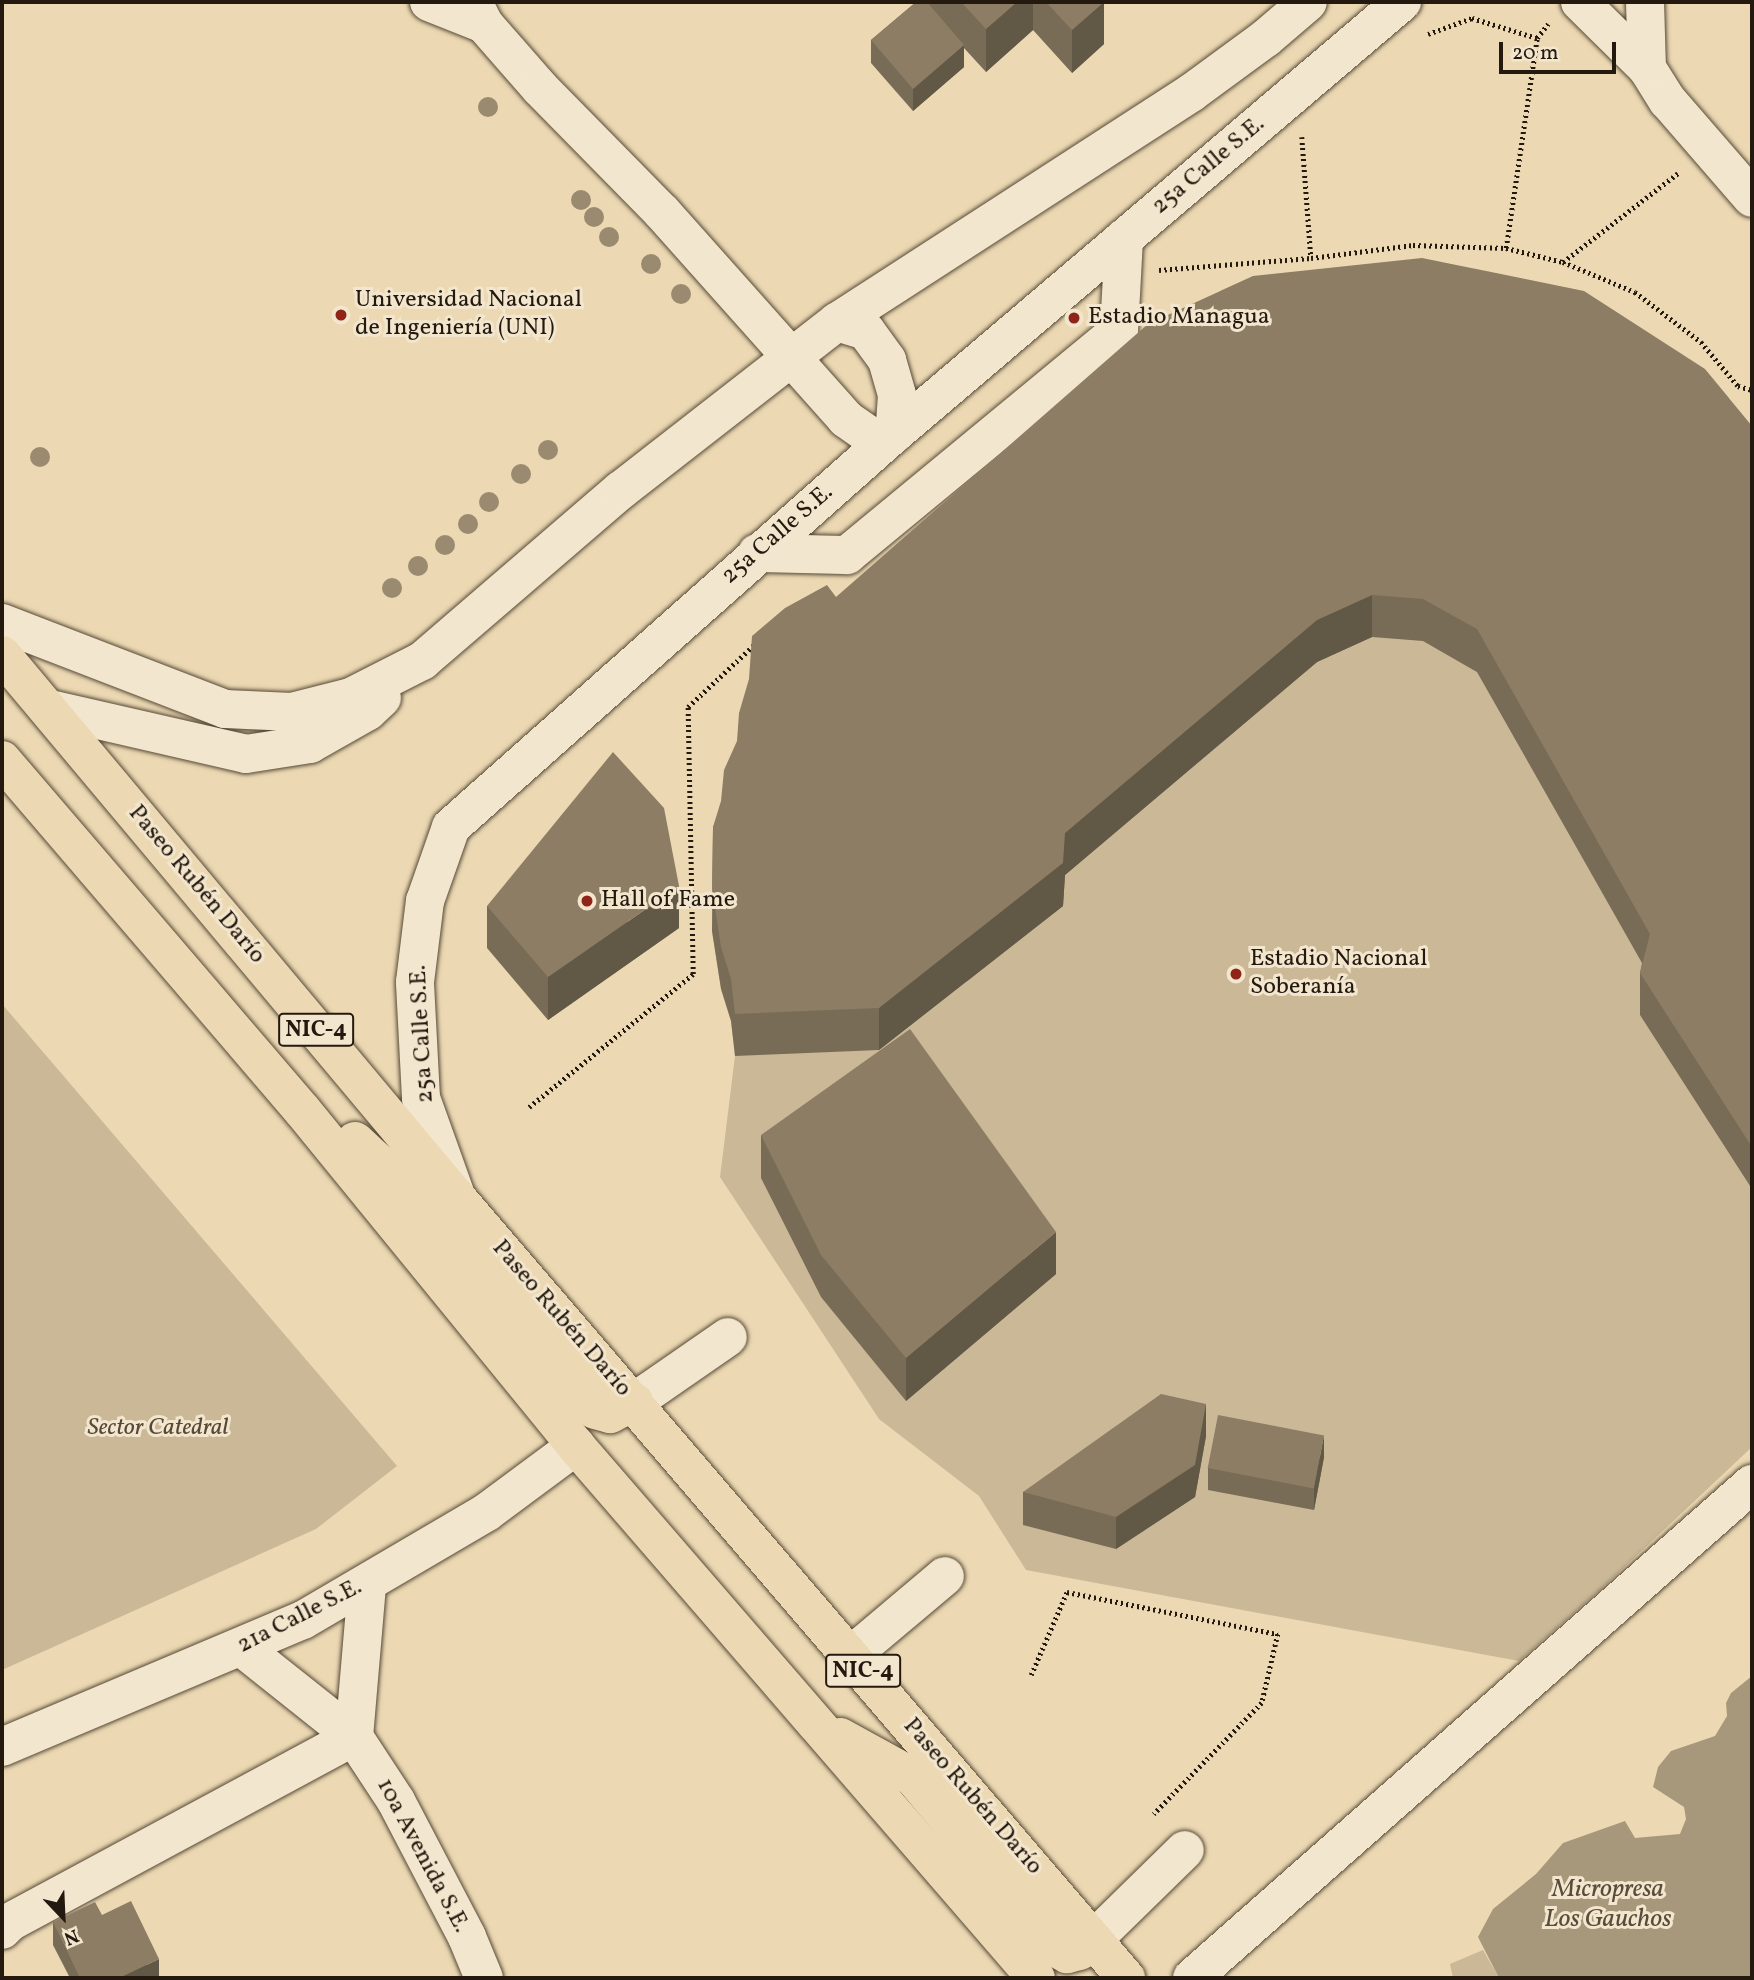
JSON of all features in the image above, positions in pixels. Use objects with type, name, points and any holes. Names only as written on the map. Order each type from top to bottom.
[{"type":"highway","name":"Paseo Rubén Darío","points":[[2,655],[50,709],[457,1198],[845,1650],[1080,1956],[1126,1978]]},
{"type":"highway","name":"NIC-4","points":[[2,760],[302,1110],[576,1446],[1036,1978]]},
{"type":"highway","points":[[302,1110],[350,1137],[379,1163],[594,1410],[600,1413],[616,1413],[634,1402]]},
{"type":"highway","points":[[576,1446],[634,1402]]},
{"type":"highway","points":[[576,1446],[603,1433],[634,1439],[647,1449],[792,1607],[845,1650]]},
{"type":"highway","points":[[816,1724],[913,1777],[1056,1948],[1067,1954],[1080,1956]]},
{"type":"street","points":[[429,2],[478,13],[540,88],[661,211],[790,358],[855,427],[888,439],[897,395],[887,360],[866,331],[836,322]]},
{"type":"street","points":[[50,709],[246,754],[310,744],[369,711],[422,661],[621,490],[836,322],[1191,93],[1266,38],[1308,2]]},
{"type":"street","name":"25a Calle S.E.","points":[[457,1198],[421,1098],[415,982],[425,901],[451,827],[888,439],[1124,256],[1402,2]]},
{"type":"street","points":[[1645,2],[1647,68]]},
{"type":"street","points":[[1566,11],[1647,68],[1668,101],[1752,198]]},
{"type":"street","points":[[757,554],[848,555],[1119,331],[1124,256]]},
{"type":"street","points":[[2,623],[225,709],[292,712],[351,697],[422,661]]},
{"type":"street","points":[[634,1402],[728,1337]]},
{"type":"street","name":"21a Calle S.E.","points":[[2,1747],[303,1620],[487,1512],[576,1446]]},
{"type":"street","points":[[1192,1978],[1752,1484]]},
{"type":"street","points":[[845,1650],[945,1577]]},
{"type":"street","points":[[2,1930],[10,1922],[354,1737],[367,1584]]},
{"type":"street","name":"10a Avenida S.E.","points":[[241,1647],[354,1737],[396,1801],[467,1937],[484,1978]]},
{"type":"street","points":[[1080,1956],[1185,1850]]},
{"type":"path","points":[[1506,248],[1537,38],[1566,11]]},
{"type":"path","points":[[1418,38],[1472,18],[1537,38]]},
{"type":"path","points":[[1302,136],[1311,258]]},
{"type":"path","points":[[1563,262],[1709,150]]},
{"type":"path","points":[[1124,256],[1311,258],[1413,245],[1506,248],[1563,262],[1634,292],[1701,342],[1738,386],[1752,390]]},
{"type":"path","points":[[529,1107],[693,974],[688,707],[764,636]]},
{"type":"path","points":[[1031,1675],[1067,1591],[1278,1634],[1262,1703],[1154,1814]]},
{"type":"green space","name":"Estadio Nacional Soberanía","points":[[1752,469],[1752,1447],[1603,1587],[1519,1661],[1026,1570],[979,1496],[879,1419],[720,1177],[735,1056],[731,1021],[721,989],[712,931],[713,869]]},
{"type":"green space","name":"Sector Catedral","points":[[2,1004],[397,1466],[316,1529],[2,1670]]},
{"type":"green space","points":[[1483,1950],[1499,1978],[1453,1978],[1450,1964]]},
{"type":"water","name":"Micropresa Los Gauchos","points":[[1752,1676],[1752,1978],[1499,1978],[1478,1937],[1493,1909],[1536,1874],[1563,1843],[1625,1821],[1635,1838],[1680,1834],[1686,1819],[1684,1807],[1653,1787],[1658,1767],[1671,1751],[1715,1736],[1727,1716],[1726,1703],[1731,1693]]},
{"type":"building","points":[[916,2],[927,2],[964,45],[913,89],[871,40]]},
{"type":"building","points":[[961,2],[1017,2],[986,29]]},
{"type":"building","points":[[1046,2],[1104,2],[1072,30]]},
{"type":"building","points":[[1422,258],[1584,291],[1705,369],[1752,426],[1752,1147],[1640,973],[1650,934],[1477,629],[1423,599],[1372,595],[1317,620],[1065,833],[1063,863],[879,1008],[735,1014],[731,979],[721,947],[712,888],[713,827],[721,801],[724,770],[737,741],[739,713],[749,679],[752,636],[785,608],[827,585],[836,597],[1148,324],[1253,276]]},
{"type":"building","points":[[613,752],[664,808],[679,886],[548,977],[487,906]]},
{"type":"building","points":[[910,1029],[1056,1232],[906,1358],[821,1255],[761,1135]]},
{"type":"building","points":[[1161,1394],[1206,1404],[1195,1465],[1116,1517],[1023,1492]]},
{"type":"building","points":[[1218,1415],[1324,1436],[1314,1489],[1208,1468]]},
{"type":"building","points":[[131,1901],[159,1959],[119,1978],[80,1978],[53,1922],[95,1902],[102,1915]]},
{"type":"place","name":"Universidad Nacional de Ingeniería (UNI)","points":[[341,315]]},
{"type":"place","name":"Estadio Managua","points":[[1074,318]]},
{"type":"place","name":"Hall of Fame","points":[[587,901]]},
{"type":"place","name":"Estadio Nacional Soberanía","points":[[1236,974]]}]
